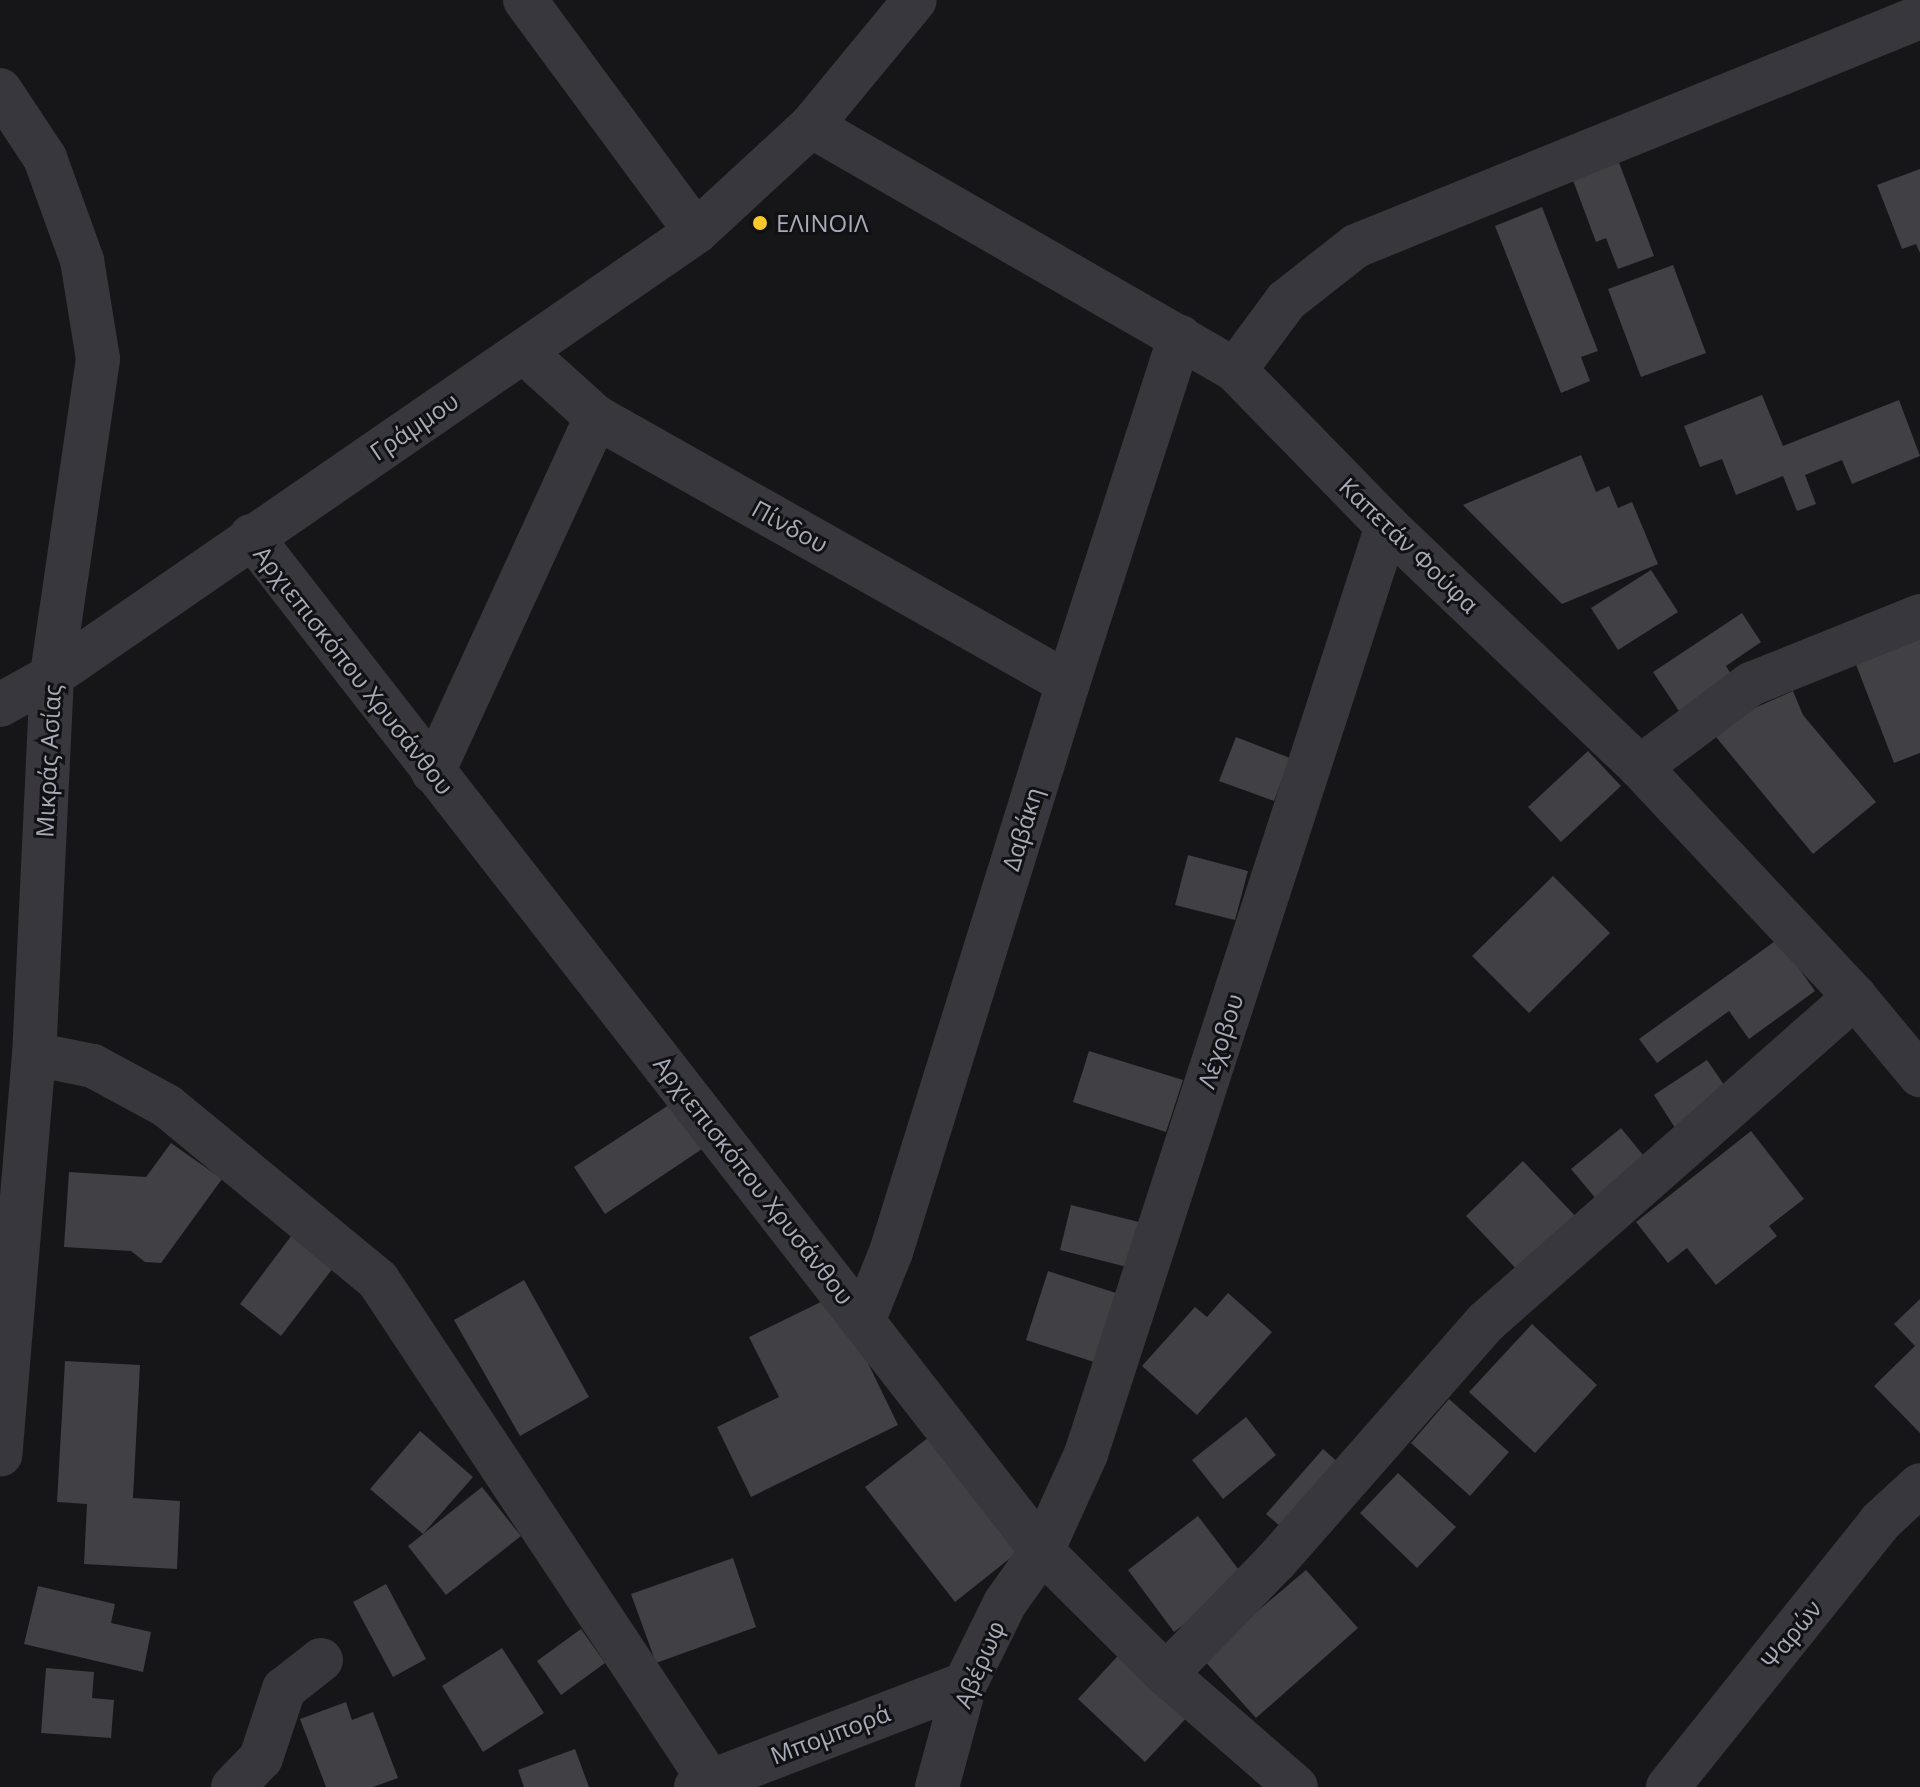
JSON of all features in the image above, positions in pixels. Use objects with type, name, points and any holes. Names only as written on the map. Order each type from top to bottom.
[{"type":"street","points":[[525,0],[696,232]]},
{"type":"street","name":"Γράμμου","points":[[0,705],[52,676],[696,232],[811,126],[915,0]]},
{"type":"street","points":[[1235,370],[1286,301],[1356,246],[1920,17],[1913,0]]},
{"type":"street","name":"Μικράς Ασίας","points":[[0,90],[45,158],[82,260],[98,359],[52,676],[34,1054],[0,1455]]},
{"type":"street","name":"Καπετάν Φούφα","points":[[811,126],[1235,370],[1387,526],[1640,767],[1855,997],[1920,1075]]},
{"type":"street","name":"Δαβάκη","points":[[864,1319],[891,1252],[1068,683],[1180,337]]},
{"type":"street","name":"Πίνδου","points":[[524,352],[596,417],[1068,683]]},
{"type":"street","points":[[433,772],[596,417]]},
{"type":"street","name":"Λέχοβου","points":[[1042,1551],[1086,1454],[1387,526]]},
{"type":"street","name":"Αρχιεπισκόπου Χρυσάνθου","points":[[251,536],[1042,1551],[1166,1674],[1296,1787]]},
{"type":"street","points":[[1640,767],[1751,684],[1920,616]]},
{"type":"street","points":[[1166,1674],[1276,1561],[1486,1322],[1855,997]]},
{"type":"street","points":[[34,1054],[93,1066],[167,1106],[378,1280],[703,1784]]},
{"type":"street","name":"Ψαρών","points":[[1668,1787],[1880,1522],[1920,1485]]},
{"type":"street","name":"Αβέρωφ","points":[[937,1787],[965,1684],[1005,1603],[1042,1551]]},
{"type":"street","points":[[233,1787],[261,1758],[284,1689],[321,1660]]},
{"type":"street","name":"Μπομπορά","points":[[703,1784],[965,1684]]},
{"type":"building","points":[[1617,157],[1654,256],[1618,269],[1606,238],[1596,242],[1571,175]]},
{"type":"building","points":[[1920,169],[1920,253],[1916,244],[1902,249],[1877,185]]},
{"type":"building","points":[[1542,207],[1598,351],[1581,357],[1590,381],[1561,393],[1495,226]]},
{"type":"building","points":[[1673,265],[1706,353],[1641,377],[1608,289]]},
{"type":"building","points":[[1762,395],[1783,446],[1899,400],[1920,456],[1852,484],[1842,460],[1805,475],[1816,504],[1797,511],[1783,476],[1736,495],[1722,459],[1700,467],[1684,426]]},
{"type":"building","points":[[1581,455],[1596,492],[1609,486],[1618,508],[1632,502],[1658,564],[1562,604],[1463,505]]},
{"type":"building","points":[[1651,570],[1678,612],[1618,650],[1591,608]]},
{"type":"building","points":[[1742,613],[1761,642],[1726,666],[1732,676],[1679,711],[1653,672]]},
{"type":"building","points":[[1920,636],[1920,753],[1894,763],[1855,662]]},
{"type":"building","points":[[1793,691],[1803,715],[1876,802],[1813,854],[1711,731],[1723,722]]},
{"type":"building","points":[[1236,737],[1290,758],[1274,801],[1219,781]]},
{"type":"building","points":[[1588,751],[1621,786],[1561,842],[1528,807]]},
{"type":"building","points":[[1188,855],[1248,871],[1235,920],[1175,905]]},
{"type":"building","points":[[1553,876],[1610,933],[1529,1013],[1472,956]]},
{"type":"building","points":[[1778,939],[1815,991],[1749,1039],[1729,1011],[1657,1063],[1639,1039]]},
{"type":"building","points":[[1089,1051],[1183,1080],[1166,1132],[1073,1102]]},
{"type":"building","points":[[1707,1060],[1731,1095],[1677,1131],[1654,1095]]},
{"type":"building","points":[[678,1099],[708,1145],[605,1214],[574,1167]]},
{"type":"building","points":[[1621,1128],[1652,1166],[1602,1206],[1571,1169]]},
{"type":"building","points":[[1751,1131],[1804,1199],[1769,1226],[1777,1236],[1716,1285],[1687,1248],[1668,1263],[1636,1222]]},
{"type":"building","points":[[171,1143],[222,1179],[161,1263],[145,1262],[131,1251],[64,1247],[69,1172],[146,1177]]},
{"type":"building","points":[[1523,1161],[1580,1221],[1523,1276],[1466,1216]]},
{"type":"building","points":[[1071,1205],[1143,1223],[1131,1268],[1060,1250]]},
{"type":"building","points":[[301,1223],[343,1255],[281,1336],[240,1304]]},
{"type":"building","points":[[1048,1271],[1116,1293],[1094,1362],[1026,1340]]},
{"type":"building","points":[[524,1280],[589,1397],[520,1436],[454,1320]]},
{"type":"building","points":[[1228,1293],[1272,1332],[1197,1415],[1142,1366],[1195,1307],[1207,1317]]},
{"type":"building","points":[[835,1295],[898,1425],[751,1497],[717,1427],[779,1397],[749,1337]]},
{"type":"building","points":[[1920,1299],[1920,1433],[1874,1386],[1915,1346],[1894,1324]]},
{"type":"building","points":[[1532,1324],[1597,1385],[1535,1453],[1469,1392]]},
{"type":"building","points":[[65,1361],[140,1365],[133,1498],[180,1501],[177,1569],[84,1564],[87,1504],[57,1502]]},
{"type":"building","points":[[1449,1399],[1509,1452],[1470,1496],[1411,1443]]},
{"type":"building","points":[[1246,1417],[1276,1455],[1223,1499],[1192,1460]]},
{"type":"building","points":[[938,1430],[1028,1544],[955,1602],[865,1487]]},
{"type":"building","points":[[420,1431],[473,1477],[423,1534],[370,1489]]},
{"type":"building","points":[[1323,1449],[1350,1473],[1294,1538],[1266,1514]]},
{"type":"building","points":[[1398,1473],[1456,1527],[1417,1568],[1360,1513]]},
{"type":"building","points":[[482,1487],[521,1536],[446,1595],[408,1546]]},
{"type":"building","points":[[1198,1516],[1245,1578],[1174,1632],[1128,1570]]},
{"type":"building","points":[[733,1558],[756,1627],[656,1663],[631,1594]]},
{"type":"building","points":[[1306,1570],[1358,1628],[1256,1718],[1202,1658]]},
{"type":"building","points":[[386,1584],[426,1659],[393,1677],[353,1602]]},
{"type":"building","points":[[38,1586],[115,1604],[111,1623],[151,1632],[143,1672],[24,1644]]},
{"type":"building","points":[[581,1629],[605,1663],[561,1695],[537,1661]]},
{"type":"building","points":[[1126,1647],[1193,1711],[1145,1762],[1078,1699]]},
{"type":"building","points":[[502,1648],[544,1713],[483,1752],[442,1686]]},
{"type":"building","points":[[46,1668],[94,1672],[92,1698],[114,1700],[111,1738],[41,1733]]},
{"type":"building","points":[[346,1702],[352,1720],[373,1712],[398,1778],[373,1787],[326,1787],[300,1719]]},
{"type":"building","points":[[575,1749],[589,1787],[524,1787],[518,1770]]},
{"type":"place","name":"ΕΛΙΝΟΙΛ","points":[[760,223]]}]
